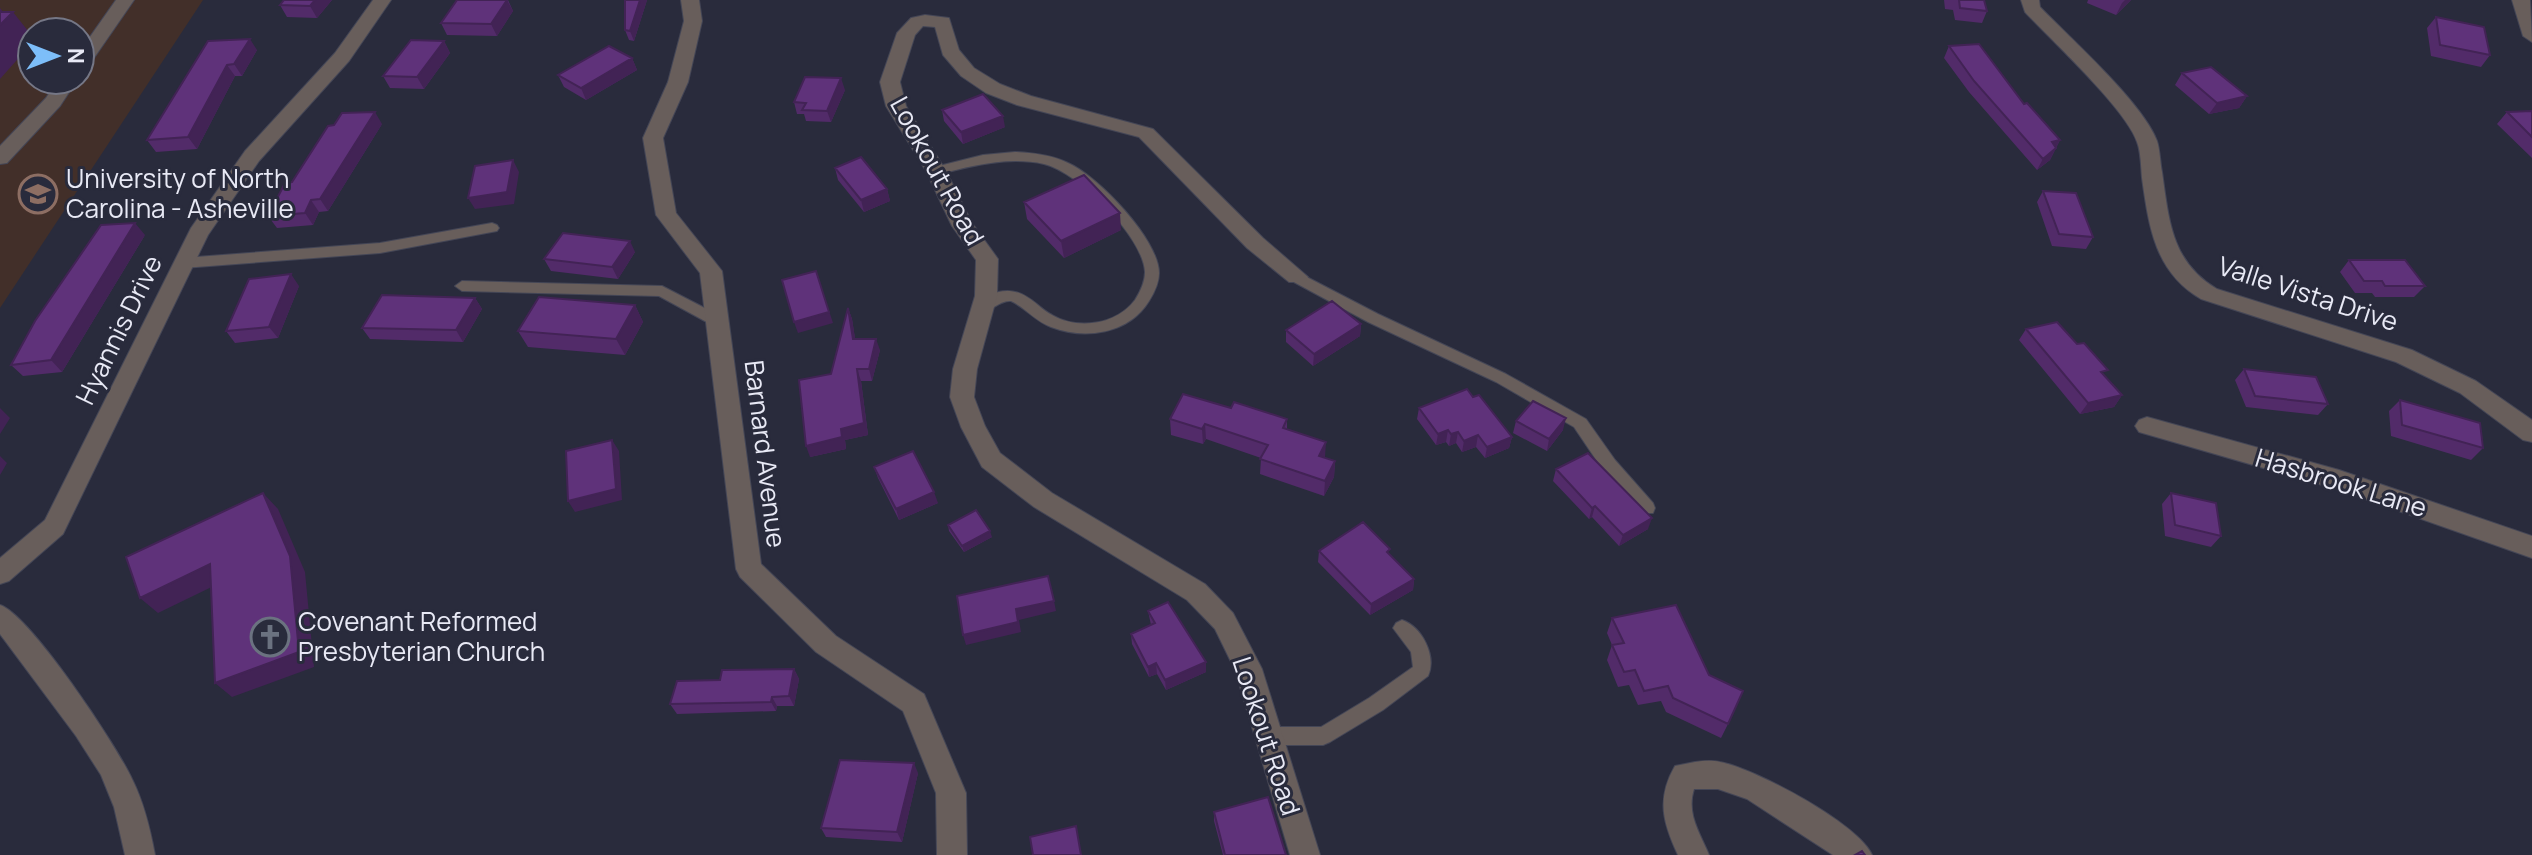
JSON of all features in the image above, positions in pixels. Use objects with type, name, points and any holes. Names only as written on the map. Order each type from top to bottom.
[{"type":"street","points":[[96,41],[125,0]]},
{"type":"street","name":"Hyannis Drive","points":[[0,573],[54,527],[198,233],[252,156],[342,57],[382,0]]},
{"type":"street","name":"Barnard Avenue","points":[[690,0],[693,21],[678,82],[653,138],[666,215],[711,271],[749,569],[826,644],[914,703],[951,793],[952,855]]},
{"type":"street","name":"Valle Vista Drive","points":[[2030,0],[2031,8],[2074,57],[2128,110],[2147,141],[2159,224],[2173,260],[2189,282],[2209,294],[2404,356],[2468,387],[2532,433]]},
{"type":"street","points":[[2521,0],[2532,36]]},
{"type":"street","name":"Lookout Road","points":[[1297,277],[1255,243],[1146,133],[1126,124],[1043,107],[997,92],[961,64],[948,47],[943,22],[934,19],[917,22],[906,33],[890,82],[896,106],[936,171],[963,226],[987,259],[989,276],[965,369],[962,397],[973,427],[991,460],[1043,500],[1196,592],[1224,621],[1248,669],[1305,855]]},
{"type":"street","points":[[0,158],[57,96]]},
{"type":"street","name":"Hasbrook Lane","points":[[2147,426],[2339,480],[2532,547]]},
{"type":"street","points":[[0,616],[21,635],[91,731],[121,780],[135,820],[140,855]]},
{"type":"street","points":[[1694,855],[1681,832],[1676,808],[1677,787],[1685,776],[1701,774],[1721,775],[1747,785],[1821,828],[1857,855]]},
{"type":"lane","points":[[936,171],[999,157],[1031,156],[1065,166],[1086,180],[1147,253],[1152,271],[1145,297],[1126,317],[1090,330],[1044,318],[1013,296],[997,297],[981,308]]},
{"type":"lane","points":[[183,263],[380,248],[492,228]]},
{"type":"lane","points":[[1297,277],[1373,318],[1501,378],[1580,423],[1609,465],[1647,508]]},
{"type":"lane","points":[[462,286],[662,291],[719,322]]},
{"type":"lane","points":[[1271,736],[1323,736],[1376,704],[1422,670],[1420,649],[1402,628]]},
{"type":"shaded area","name":"University of North Carolina - Asheville","points":[[0,0],[203,0],[0,308]]},
{"type":"building","points":[[284,0],[315,0],[310,6],[280,5]]},
{"type":"building","points":[[457,0],[507,0],[491,24],[441,23]]},
{"type":"building","points":[[625,0],[640,0],[630,31],[625,30]]},
{"type":"building","points":[[1959,0],[1984,0],[1987,11],[1960,8]]},
{"type":"building","points":[[0,12],[13,12],[0,25]]},
{"type":"building","points":[[2436,17],[2484,27],[2490,55],[2440,45]]},
{"type":"building","points":[[250,39],[234,64],[227,65],[188,137],[147,140],[208,41]]},
{"type":"building","points":[[411,40],[444,41],[417,77],[383,76]]},
{"type":"building","points":[[1979,44],[2024,104],[2027,103],[2060,140],[2052,142],[2056,148],[2043,159],[1974,81],[1949,46]]},
{"type":"building","points":[[609,46],[632,58],[581,88],[558,75]]},
{"type":"building","points":[[2211,67],[2247,96],[2217,103],[2182,73]]},
{"type":"building","points":[[805,77],[841,78],[827,111],[802,110],[806,103],[794,102]]},
{"type":"building","points":[[983,94],[1003,116],[961,132],[942,110]]},
{"type":"building","points":[[2532,111],[2532,137],[2507,112]]},
{"type":"building","points":[[375,112],[320,199],[311,200],[305,213],[268,216],[285,183],[292,182],[328,126],[334,125],[342,113]]},
{"type":"building","points":[[861,157],[887,189],[861,200],[835,168]]},
{"type":"building","points":[[513,160],[507,192],[468,198],[475,166]]},
{"type":"building","points":[[1084,175],[1120,213],[1061,241],[1024,202]]},
{"type":"building","points":[[2043,191],[2076,193],[2093,237],[2059,234]]},
{"type":"building","points":[[135,223],[51,360],[11,365],[35,321],[101,225]]},
{"type":"building","points":[[563,233],[630,241],[612,267],[544,259]]},
{"type":"building","points":[[2349,260],[2405,260],[2425,286],[2385,286],[2382,281],[2364,281]]},
{"type":"building","points":[[816,271],[829,312],[794,322],[782,280]]},
{"type":"building","points":[[291,274],[269,327],[226,331],[249,279]]},
{"type":"building","points":[[382,295],[475,298],[456,330],[362,328]]},
{"type":"building","points":[[539,297],[635,305],[616,339],[518,331]]},
{"type":"building","points":[[1332,301],[1361,324],[1314,354],[1286,330]]},
{"type":"building","points":[[848,308],[853,339],[876,339],[869,369],[857,369],[864,423],[841,429],[842,437],[806,446],[799,380],[831,374]]},
{"type":"building","points":[[2057,322],[2077,344],[2084,343],[2108,370],[2101,372],[2122,395],[2088,403],[2026,329]]},
{"type":"building","points":[[2244,369],[2316,377],[2328,404],[2255,396]]},
{"type":"building","points":[[1467,389],[1473,397],[1479,395],[1512,437],[1487,447],[1478,435],[1464,441],[1458,432],[1451,434],[1448,430],[1438,434],[1419,408]]},
{"type":"building","points":[[1183,394],[1231,408],[1234,402],[1287,419],[1283,428],[1326,442],[1319,456],[1335,461],[1325,481],[1260,459],[1268,445],[1205,424],[1202,429],[1170,419]]},
{"type":"building","points":[[2400,400],[2480,423],[2483,448],[2402,425]]},
{"type":"building","points":[[1533,401],[1566,418],[1549,439],[1516,421]]},
{"type":"building","points":[[612,440],[616,489],[568,501],[566,451]]},
{"type":"building","points":[[913,451],[934,492],[896,509],[874,467]]},
{"type":"building","points":[[1588,453],[1652,518],[1623,535],[1595,506],[1592,508],[1556,469]]},
{"type":"building","points":[[263,493],[290,556],[299,652],[215,683],[210,564],[140,598],[126,557]]},
{"type":"building","points":[[2171,493],[2216,503],[2221,536],[2175,525]]},
{"type":"building","points":[[976,510],[990,531],[962,546],[948,525]]},
{"type":"building","points":[[1363,522],[1414,579],[1371,604],[1319,551]]},
{"type":"building","points":[[1048,576],[1054,601],[1016,609],[1018,622],[963,635],[957,596]]},
{"type":"building","points":[[1168,602],[1206,662],[1165,680],[1156,663],[1148,667],[1131,634],[1155,623],[1148,611]]},
{"type":"building","points":[[1676,605],[1709,675],[1743,691],[1728,724],[1673,698],[1668,686],[1644,691],[1635,670],[1624,672],[1612,645],[1624,643],[1612,618]]},
{"type":"building","points":[[794,669],[789,696],[772,697],[771,702],[670,704],[677,681],[720,680],[722,670]]},
{"type":"building","points":[[840,760],[914,763],[897,832],[821,828]]},
{"type":"building","points":[[1268,797],[1286,855],[1225,855],[1214,812]]},
{"type":"building","points":[[1076,826],[1081,855],[1033,855],[1030,837]]},
{"type":"place","name":"University of North Carolina - Asheville","points":[[38,194]]},
{"type":"place","name":"Covenant Reformed Presbyterian Church","points":[[270,637]]}]
